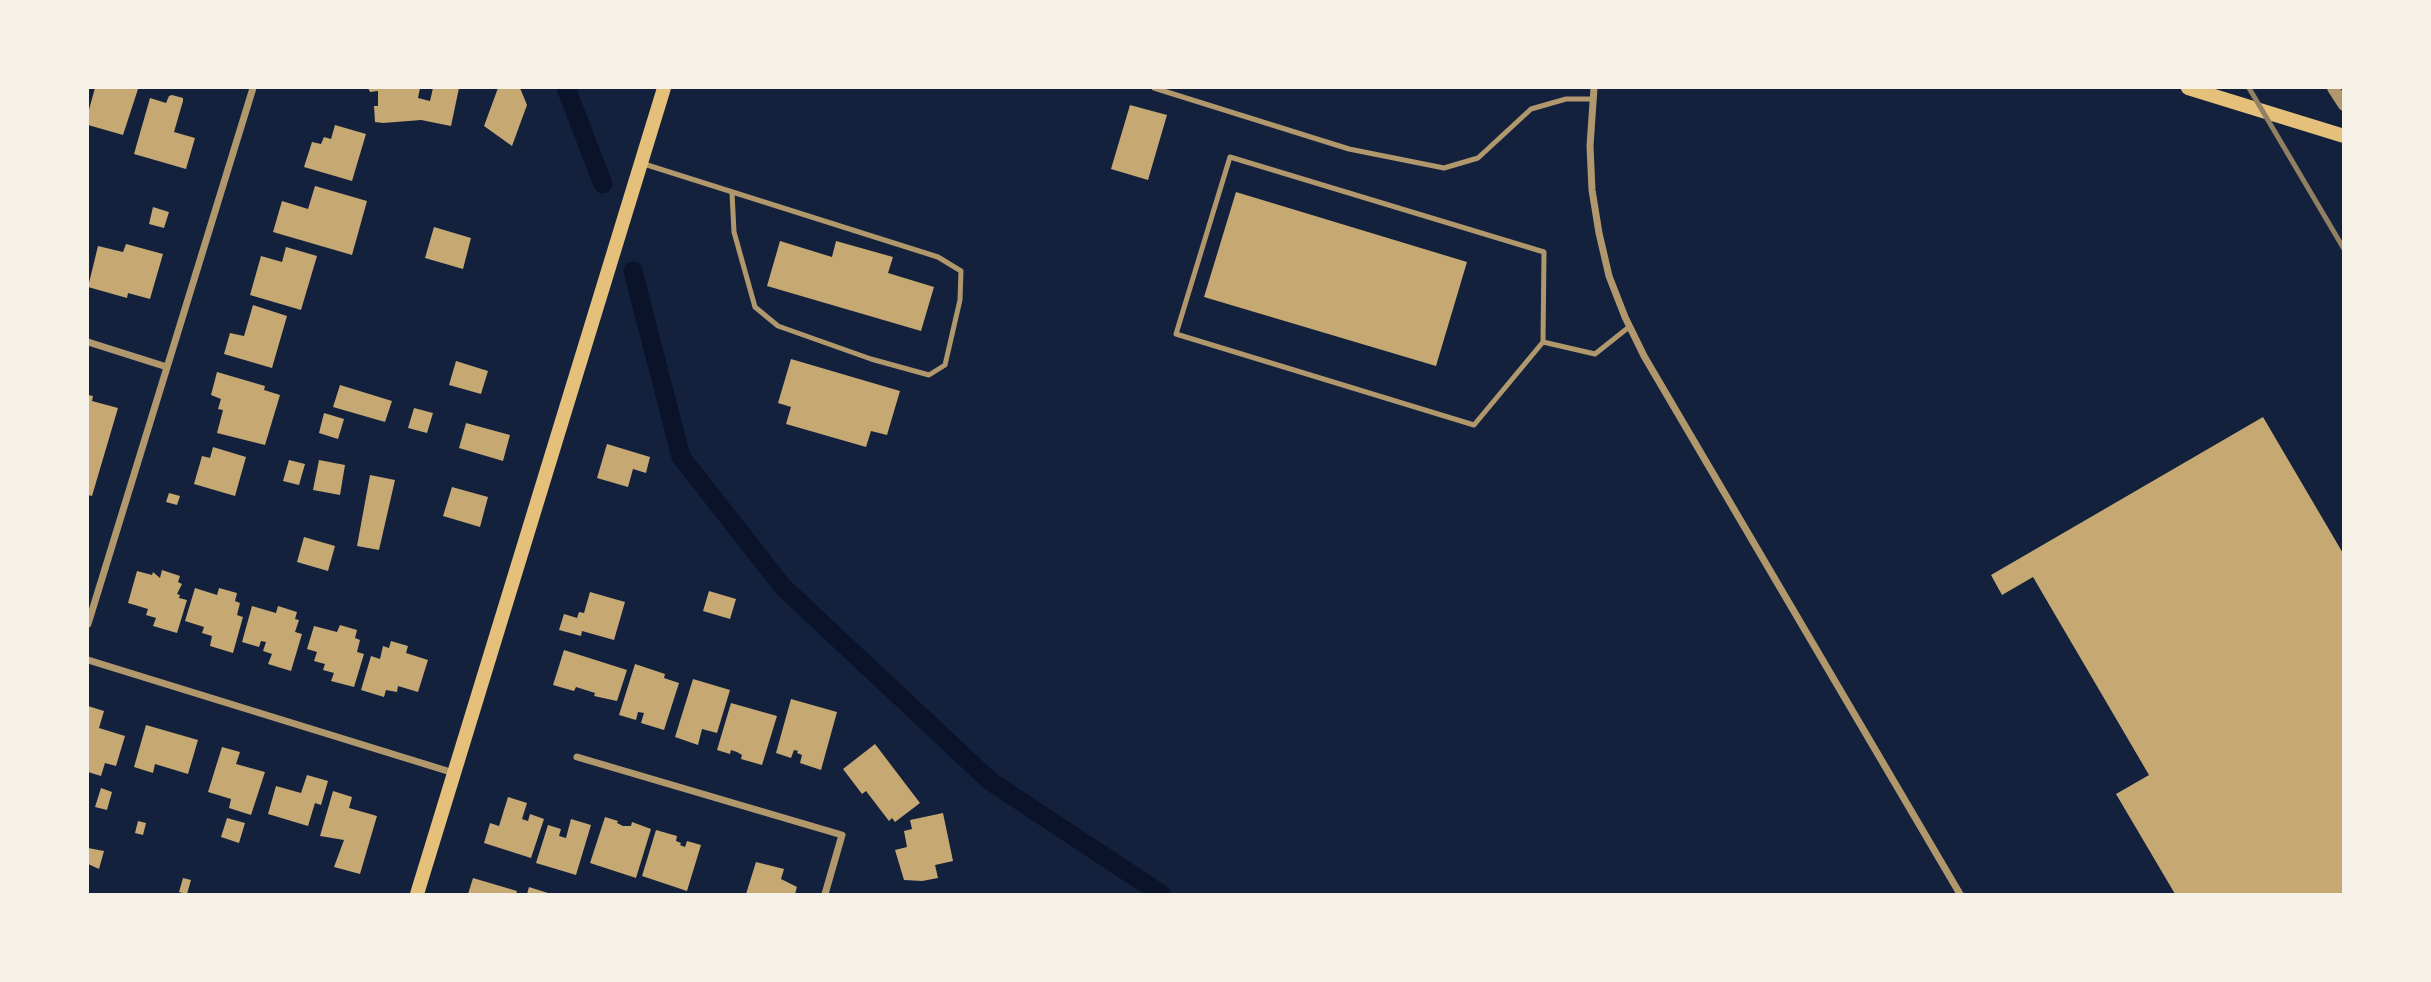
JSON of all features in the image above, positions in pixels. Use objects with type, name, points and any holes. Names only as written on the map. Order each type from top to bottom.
[{"type":"main road","points":[[417,894],[664,88]]},
{"type":"main road","points":[[2188,88],[2343,136]]},
{"type":"street","points":[[88,624],[253,88]]},
{"type":"street","points":[[1594,88],[1590,146],[1592,190],[1609,276],[1629,327],[1960,894]]},
{"type":"street","points":[[2333,88],[2343,105]]},
{"type":"street","points":[[88,342],[167,367]]},
{"type":"street","points":[[88,660],[454,773]]},
{"type":"street","points":[[577,757],[842,835],[825,894]]},
{"type":"lane","points":[[1154,88],[1349,149],[1444,168],[1478,158],[1531,109],[1566,99],[1592,99]]},
{"type":"lane","points":[[1230,157],[1544,252],[1543,342],[1474,425],[1176,334],[1230,157]]},
{"type":"lane","points":[[640,163],[938,257],[961,271],[960,300],[944,365],[929,375],[871,359],[778,326],[755,307],[734,232],[732,193]]},
{"type":"lane","points":[[1543,342],[1595,354],[1629,327]]},
{"type":"building","points":[[95,88],[138,89],[123,135],[88,125],[88,113]]},
{"type":"building","points":[[368,88],[420,88],[418,98],[430,101],[433,88],[459,88],[451,126],[421,120],[375,122],[374,106],[378,106],[378,91],[370,92]]},
{"type":"building","points":[[498,88],[520,88],[527,105],[512,146],[484,126]]},
{"type":"building","points":[[172,95],[183,98],[174,132],[195,138],[186,169],[134,154],[150,98],[166,103]]},
{"type":"building","points":[[1130,105],[1167,115],[1148,180],[1111,169]]},
{"type":"building","points":[[335,125],[366,134],[352,181],[304,167],[312,142],[321,144],[324,137],[331,139]]},
{"type":"building","points":[[315,186],[367,201],[352,255],[273,232],[282,201],[308,209]]},
{"type":"building","points":[[1236,192],[1467,262],[1436,366],[1204,297]]},
{"type":"building","points":[[153,207],[169,212],[164,228],[149,224]]},
{"type":"building","points":[[434,227],[471,238],[463,269],[425,258]]},
{"type":"building","points":[[780,241],[832,257],[836,241],[893,257],[888,273],[934,287],[921,331],[767,286]]},
{"type":"building","points":[[126,244],[163,254],[150,299],[128,293],[127,298],[88,287],[98,246],[123,252]]},
{"type":"building","points":[[286,247],[317,256],[301,310],[250,295],[261,256],[282,262]]},
{"type":"building","points":[[253,305],[287,316],[272,368],[224,354],[230,333],[244,336]]},
{"type":"building","points":[[791,359],[900,391],[887,435],[871,431],[866,447],[786,424],[791,407],[778,403]]},
{"type":"building","points":[[456,361],[488,371],[481,394],[449,385]]},
{"type":"building","points":[[217,372],[265,386],[264,390],[280,395],[265,445],[217,433],[223,410],[218,409],[221,399],[211,395]]},
{"type":"building","points":[[340,385],[392,401],[385,422],[333,407]]},
{"type":"building","points":[[88,395],[93,396],[92,401],[118,408],[92,496],[88,495]]},
{"type":"building","points":[[414,408],[433,413],[427,433],[408,428]]},
{"type":"building","points":[[324,413],[344,419],[338,439],[319,433]]},
{"type":"building","points":[[2263,417],[2344,555],[2344,894],[2175,894],[2116,794],[2149,775],[2033,577],[2002,595],[1991,575]]},
{"type":"building","points":[[466,423],[510,435],[503,461],[459,448]]},
{"type":"building","points":[[607,444],[650,457],[646,473],[633,469],[628,487],[597,478]]},
{"type":"building","points":[[213,447],[246,457],[235,496],[194,484],[202,456],[210,458]]},
{"type":"building","points":[[289,460],[305,464],[299,485],[283,481]]},
{"type":"building","points":[[319,460],[345,465],[340,495],[313,490]]},
{"type":"building","points":[[370,475],[395,480],[379,550],[357,546]]},
{"type":"building","points":[[452,487],[488,497],[480,527],[443,516]]},
{"type":"building","points":[[169,493],[180,496],[177,505],[166,502]]},
{"type":"building","points":[[304,537],[335,546],[328,571],[297,562]]},
{"type":"building","points":[[162,570],[180,576],[178,582],[182,584],[177,594],[180,595],[179,598],[187,600],[177,633],[153,626],[156,618],[146,615],[148,609],[128,603],[137,571],[152,575],[153,572],[160,578]]},
{"type":"building","points":[[195,588],[217,595],[219,588],[237,593],[235,601],[240,603],[237,615],[243,617],[233,653],[210,646],[212,636],[202,633],[204,627],[185,621]]},
{"type":"building","points":[[709,591],[736,599],[730,619],[703,611]]},
{"type":"building","points":[[590,592],[625,602],[614,640],[582,631],[581,636],[559,630],[564,614],[577,618],[579,612],[584,613]]},
{"type":"building","points":[[252,606],[276,613],[278,606],[297,612],[295,619],[299,620],[295,632],[302,634],[291,671],[268,664],[272,654],[263,651],[266,642],[261,641],[259,647],[242,642]]},
{"type":"building","points":[[340,625],[357,630],[355,638],[360,640],[357,652],[364,654],[354,687],[331,681],[334,673],[323,670],[325,664],[314,661],[317,652],[307,649],[314,626],[337,632]]},
{"type":"building","points":[[391,641],[408,646],[406,653],[428,660],[418,692],[398,686],[397,692],[386,690],[384,697],[361,690],[371,656],[380,659],[383,646],[389,648]]},
{"type":"building","points":[[564,650],[627,670],[617,701],[594,696],[595,693],[576,687],[574,691],[553,685]]},
{"type":"building","points":[[635,664],[665,674],[664,678],[679,683],[664,730],[641,723],[644,713],[638,712],[636,720],[619,715]]},
{"type":"building","points":[[693,679],[730,690],[717,733],[702,729],[698,745],[675,737]]},
{"type":"building","points":[[791,699],[837,712],[821,770],[800,763],[802,755],[797,753],[798,751],[794,750],[791,758],[776,753]]},
{"type":"building","points":[[731,703],[777,716],[762,765],[741,759],[742,755],[731,750],[730,754],[717,750]]},
{"type":"building","points":[[88,706],[104,711],[99,728],[125,736],[116,766],[105,763],[101,776],[88,772]]},
{"type":"building","points":[[146,725],[198,740],[188,774],[155,764],[153,773],[134,767]]},
{"type":"building","points":[[875,744],[920,803],[895,822],[892,818],[889,821],[866,791],[862,794],[843,769]]},
{"type":"building","points":[[222,747],[240,752],[236,764],[265,772],[251,815],[229,808],[231,799],[208,792]]},
{"type":"building","points":[[307,775],[328,781],[321,805],[315,803],[308,826],[268,814],[276,786],[301,793]]},
{"type":"building","points":[[101,788],[112,792],[107,810],[95,807]]},
{"type":"building","points":[[333,791],[352,797],[349,808],[377,816],[360,874],[334,867],[344,840],[320,836]]},
{"type":"building","points":[[508,797],[527,803],[522,819],[528,821],[530,814],[544,819],[531,858],[484,843],[490,823],[499,826]]},
{"type":"building","points":[[943,813],[953,861],[935,865],[938,878],[904,880],[895,850],[907,847],[904,831],[912,829],[910,820]]},
{"type":"building","points":[[605,817],[618,821],[617,823],[623,826],[631,826],[632,822],[651,829],[636,878],[590,863]]},
{"type":"building","points":[[227,818],[245,823],[239,843],[221,837]]},
{"type":"building","points":[[571,819],[591,825],[576,875],[536,863],[548,825],[561,829],[559,836],[566,838]]},
{"type":"building","points":[[138,821],[146,823],[143,835],[135,833]]},
{"type":"building","points":[[656,830],[677,836],[676,841],[685,847],[687,841],[701,845],[687,891],[642,876]]},
{"type":"building","points":[[88,848],[104,851],[99,869],[88,864]]},
{"type":"building","points":[[756,862],[784,869],[781,879],[797,887],[795,894],[746,894]]},
{"type":"building","points":[[183,878],[191,880],[187,894],[179,892]]},
{"type":"building","points":[[473,878],[517,891],[516,894],[468,894]]},
{"type":"building","points":[[529,887],[551,894],[527,894]]},
{"type":"waterway","points":[[566,88],[603,184]]},
{"type":"waterway","points":[[633,271],[681,457],[783,587],[990,781],[1161,894]]},
{"type":"railway","points":[[2249,88],[2344,249]]}]
